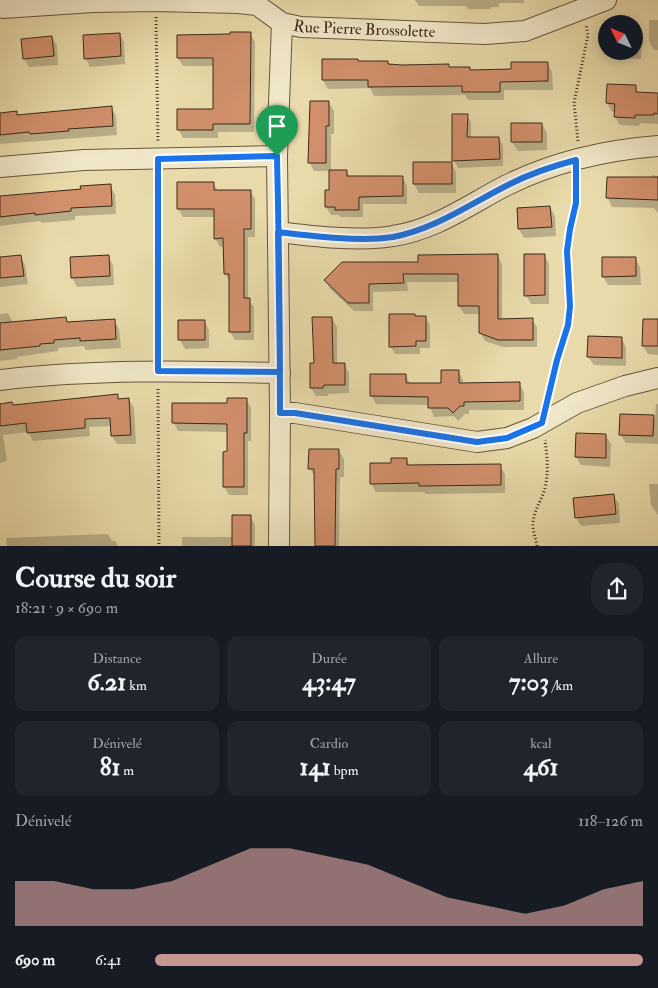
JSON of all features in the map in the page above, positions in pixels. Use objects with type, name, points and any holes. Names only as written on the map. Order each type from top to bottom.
[{"type":"street","name":"Rue Pierre Brossolette","points":[[3,8],[93,2],[156,1],[257,5],[282,23],[301,27],[485,34],[525,31],[606,0]]},
{"type":"street","points":[[279,546],[280,372],[277,156],[282,23]]},
{"type":"street","points":[[278,232],[368,238],[393,236],[419,230],[459,213],[508,185],[554,166],[599,154],[637,147],[658,146]]},
{"type":"street","points":[[0,167],[84,160],[277,156]]},
{"type":"street","points":[[0,380],[89,373],[158,371],[280,372]]},
{"type":"street","points":[[280,413],[295,413],[477,442],[507,438],[542,423],[577,403],[625,386],[658,378]]},
{"type":"path","points":[[156,1],[159,546]]},
{"type":"path","points":[[537,546],[533,525],[534,515],[545,489],[548,463],[542,423],[557,360],[568,325],[570,306],[567,251],[576,203],[578,143],[574,104],[588,35],[587,25],[581,10]]},
{"type":"building","points":[[230,32],[251,32],[250,124],[213,124],[213,130],[177,130],[177,109],[213,109],[213,58],[177,58],[177,35],[230,34]]},
{"type":"building","points":[[120,33],[121,56],[84,59],[83,35]]},
{"type":"building","points":[[52,36],[54,56],[23,59],[21,39]]},
{"type":"building","points":[[322,59],[388,61],[388,64],[402,65],[449,64],[449,67],[470,67],[470,70],[511,69],[511,62],[548,62],[548,81],[500,82],[500,92],[462,92],[462,86],[368,87],[368,80],[322,80]]},
{"type":"building","points":[[607,84],[636,85],[636,92],[658,93],[658,114],[635,115],[635,118],[614,117],[615,104],[606,103]]},
{"type":"building","points":[[310,101],[329,101],[329,126],[326,126],[326,163],[308,163]]},
{"type":"building","points":[[112,106],[113,126],[0,135],[0,113],[17,111],[17,115]]},
{"type":"building","points":[[452,114],[468,114],[467,137],[499,137],[500,159],[452,161]]},
{"type":"building","points":[[511,123],[542,123],[542,142],[511,142]]},
{"type":"building","points":[[413,162],[452,162],[452,184],[413,184]]},
{"type":"building","points":[[329,170],[347,170],[347,176],[403,176],[403,196],[359,197],[359,210],[335,210],[335,207],[325,207],[325,190],[329,190]]},
{"type":"building","points":[[607,177],[658,177],[658,200],[606,198]]},
{"type":"building","points":[[177,182],[214,182],[214,190],[251,190],[251,229],[244,229],[244,298],[250,298],[250,332],[229,332],[229,274],[224,274],[223,238],[214,239],[214,209],[177,209]]},
{"type":"building","points":[[111,184],[112,206],[71,208],[71,211],[0,217],[0,196],[81,189],[80,186]]},
{"type":"building","points":[[550,206],[552,227],[518,229],[517,208]]},
{"type":"building","points":[[498,254],[498,319],[533,318],[533,340],[498,340],[479,333],[479,306],[458,306],[458,274],[403,274],[404,283],[369,284],[369,303],[348,303],[324,280],[342,262],[418,262],[418,255]]},
{"type":"building","points":[[524,254],[545,254],[545,295],[524,296]]},
{"type":"building","points":[[21,255],[24,276],[0,278],[0,257]]},
{"type":"building","points":[[109,255],[110,276],[71,278],[70,257]]},
{"type":"building","points":[[602,257],[636,257],[636,276],[602,277]]},
{"type":"building","points":[[389,314],[426,316],[426,341],[416,341],[416,346],[389,347]]},
{"type":"building","points":[[66,317],[67,322],[115,319],[116,339],[80,341],[80,338],[54,340],[54,343],[40,344],[40,346],[0,350],[0,323]]},
{"type":"building","points":[[312,317],[332,317],[333,363],[345,363],[345,385],[324,385],[323,388],[310,388],[310,363],[314,363]]},
{"type":"building","points":[[643,319],[658,319],[658,346],[642,346]]},
{"type":"building","points":[[178,320],[205,320],[205,340],[178,340]]},
{"type":"building","points":[[588,336],[622,337],[622,358],[587,357]]},
{"type":"building","points":[[441,370],[459,370],[459,383],[520,382],[520,401],[464,402],[464,406],[460,406],[453,413],[448,408],[428,408],[428,397],[370,396],[370,374],[406,374],[406,383],[441,383]]},
{"type":"building","points":[[118,394],[118,399],[129,398],[131,435],[111,436],[110,418],[85,419],[85,428],[27,433],[26,423],[0,426],[0,404],[12,402],[13,405]]},
{"type":"building","points":[[227,398],[247,398],[247,433],[244,433],[244,487],[223,487],[223,452],[227,451],[227,424],[172,423],[172,403],[227,403]]},
{"type":"building","points":[[620,414],[654,415],[653,436],[619,435]]},
{"type":"building","points":[[576,433],[606,434],[606,458],[575,457]]},
{"type":"building","points":[[309,449],[339,449],[339,469],[336,469],[335,546],[315,546],[314,469],[308,469]]},
{"type":"building","points":[[391,458],[407,458],[407,465],[501,464],[501,485],[419,486],[419,483],[370,484],[370,463],[391,463]]},
{"type":"building","points":[[614,494],[616,514],[575,518],[573,498]]},
{"type":"building","points":[[232,515],[251,515],[251,546],[232,546]]},
{"type":"route","points":[[277,156],[158,159],[158,371],[280,372],[278,232],[368,238],[393,236],[419,230],[459,213],[508,185],[554,166],[576,160],[576,203],[567,251],[570,306],[568,325],[557,360],[542,423],[507,438],[477,442],[295,413],[280,413],[280,372],[279,302],[278,232],[278,183],[277,156]]}]
